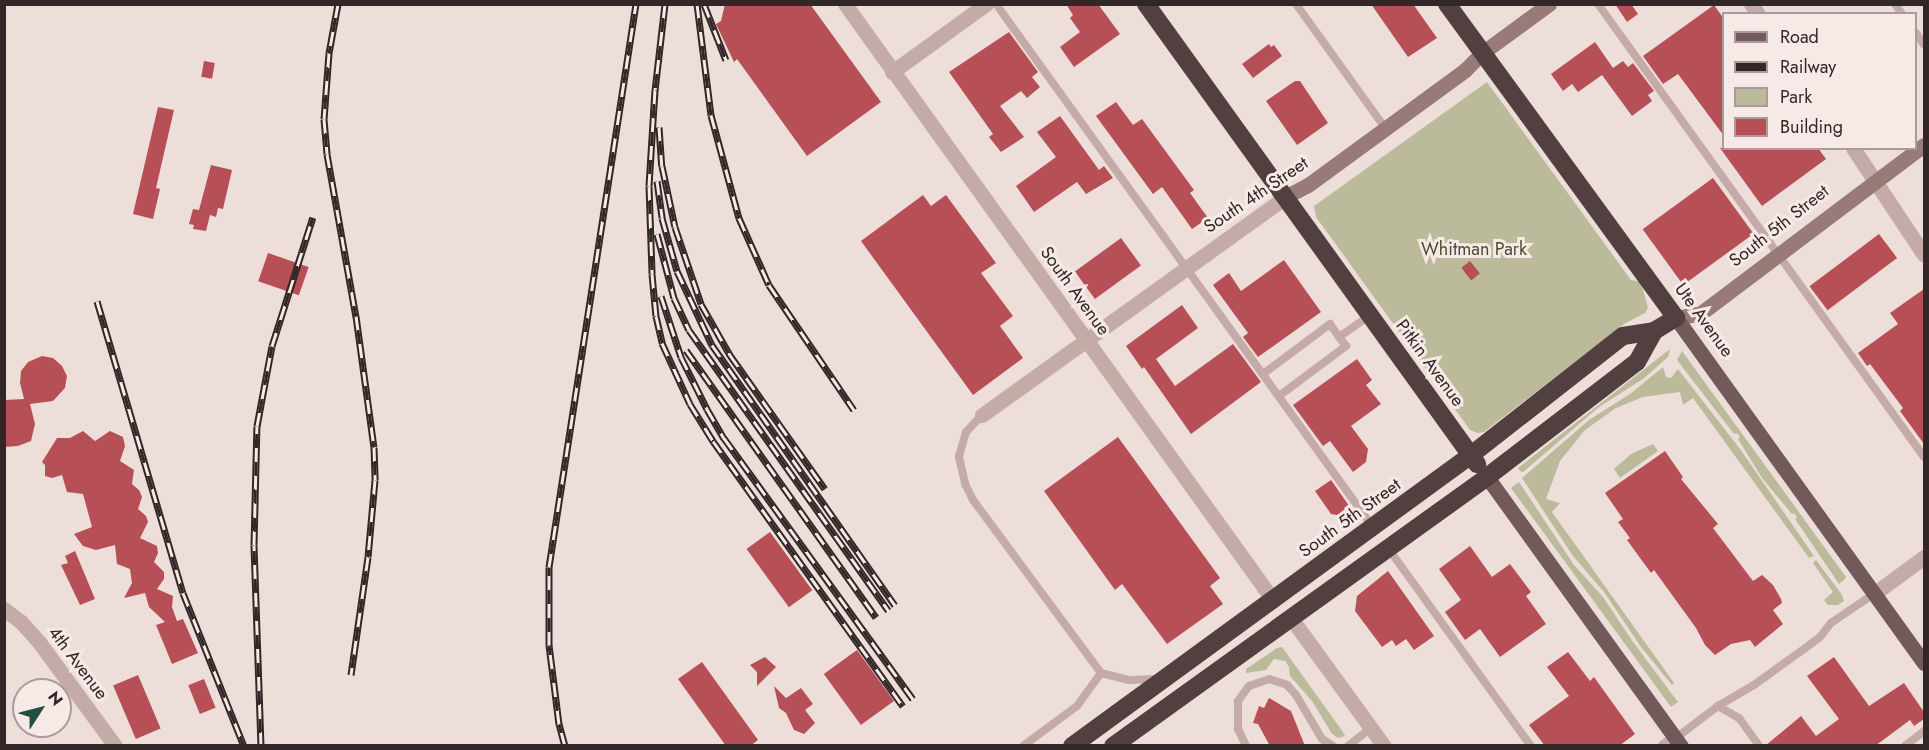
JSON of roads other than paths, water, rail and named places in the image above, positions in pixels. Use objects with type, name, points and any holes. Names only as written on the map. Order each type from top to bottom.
[{"type":"highway","name":"Pitkin Avenue","points":[[1146,4],[1487,477]]},
{"type":"highway","name":"Ute Avenue","points":[[1447,4],[1676,318]]},
{"type":"highway","name":"South 5th Street","points":[[1072,746],[1471,455],[1623,336],[1654,331],[1676,318]]},
{"type":"highway","points":[[1113,746],[1487,477],[1638,362],[1654,331]]},
{"type":"highway","points":[[1291,618],[1288,612],[1291,604],[1353,555],[1367,532]]},
{"type":"main road","name":"South 4th Street","points":[[1285,197],[1308,185],[1386,128],[1549,4]]},
{"type":"main road","name":"South 5th Street","points":[[1676,318],[1701,313],[1914,150]]},
{"type":"main road","name":"Ute Avenue","points":[[1676,318],[1924,663]]},
{"type":"main road","name":"Pitkin Avenue","points":[[1487,477],[1674,743]]},
{"type":"street","name":"South Avenue","points":[[845,4],[1273,600]]},
{"type":"street","points":[[892,72],[986,4]]},
{"type":"street","points":[[1854,150],[1924,255]]},
{"type":"street","name":"South 4th Street","points":[[982,415],[1285,197]]},
{"type":"street","points":[[1875,593],[1924,557]]},
{"type":"street","name":"4th Avenue","points":[[4,609],[21,622],[39,642],[115,746]]},
{"type":"street","points":[[1291,618],[1371,728],[1380,744]]},
{"type":"lane","points":[[996,4],[1279,396],[1367,532]]},
{"type":"lane","points":[[1296,4],[1386,128]]},
{"type":"lane","points":[[1598,4],[1924,457]]},
{"type":"lane","points":[[1339,337],[1370,315]]},
{"type":"lane","points":[[1263,374],[1330,324],[1346,346],[1279,396]]},
{"type":"lane","points":[[982,415],[973,423],[961,443],[959,457],[964,484],[1101,673],[1146,681],[1176,671]]},
{"type":"lane","points":[[1388,548],[1531,746]]},
{"type":"lane","points":[[1674,743],[1718,706],[1754,685],[1820,637],[1831,623],[1875,593]]},
{"type":"lane","points":[[1023,746],[1077,706],[1101,673]]},
{"type":"lane","points":[[1246,746],[1238,729],[1238,701],[1249,686],[1269,680],[1287,685],[1296,695],[1322,739],[1331,745]]},
{"type":"lane","points":[[1718,706],[1739,718],[1759,746]]},
{"type":"lane","points":[[1348,746],[1371,728]]},
{"type":"lane","points":[[1905,746],[1924,731]]},
{"type":"railway","points":[[338,4],[329,53],[324,119],[327,154],[356,316],[374,447],[375,480],[368,557],[351,675]]},
{"type":"railway","points":[[565,746],[559,724],[549,645],[549,567],[636,4]]},
{"type":"railway","points":[[665,4],[655,90],[649,186],[652,274],[656,316],[662,343],[690,404],[713,441],[903,706]]},
{"type":"railway","points":[[697,4],[711,115],[739,218],[769,285],[854,410]]},
{"type":"railway","points":[[704,4],[726,60]]},
{"type":"railway","points":[[659,127],[662,166],[675,227],[701,304],[730,355],[825,489]]},
{"type":"railway","points":[[657,181],[662,218],[677,271],[712,345],[895,605]]},
{"type":"railway","points":[[261,746],[254,545],[257,426],[272,346],[313,217]]},
{"type":"railway","points":[[657,234],[674,298],[689,330],[888,610]]},
{"type":"railway","points":[[661,296],[681,357],[724,438],[913,699]]},
{"type":"railway","points":[[97,301],[183,593],[244,746]]},
{"type":"railway","points":[[686,350],[876,617]]},
{"type":"park label","name":"Whitman Park","points":[[1474,249]]}]
